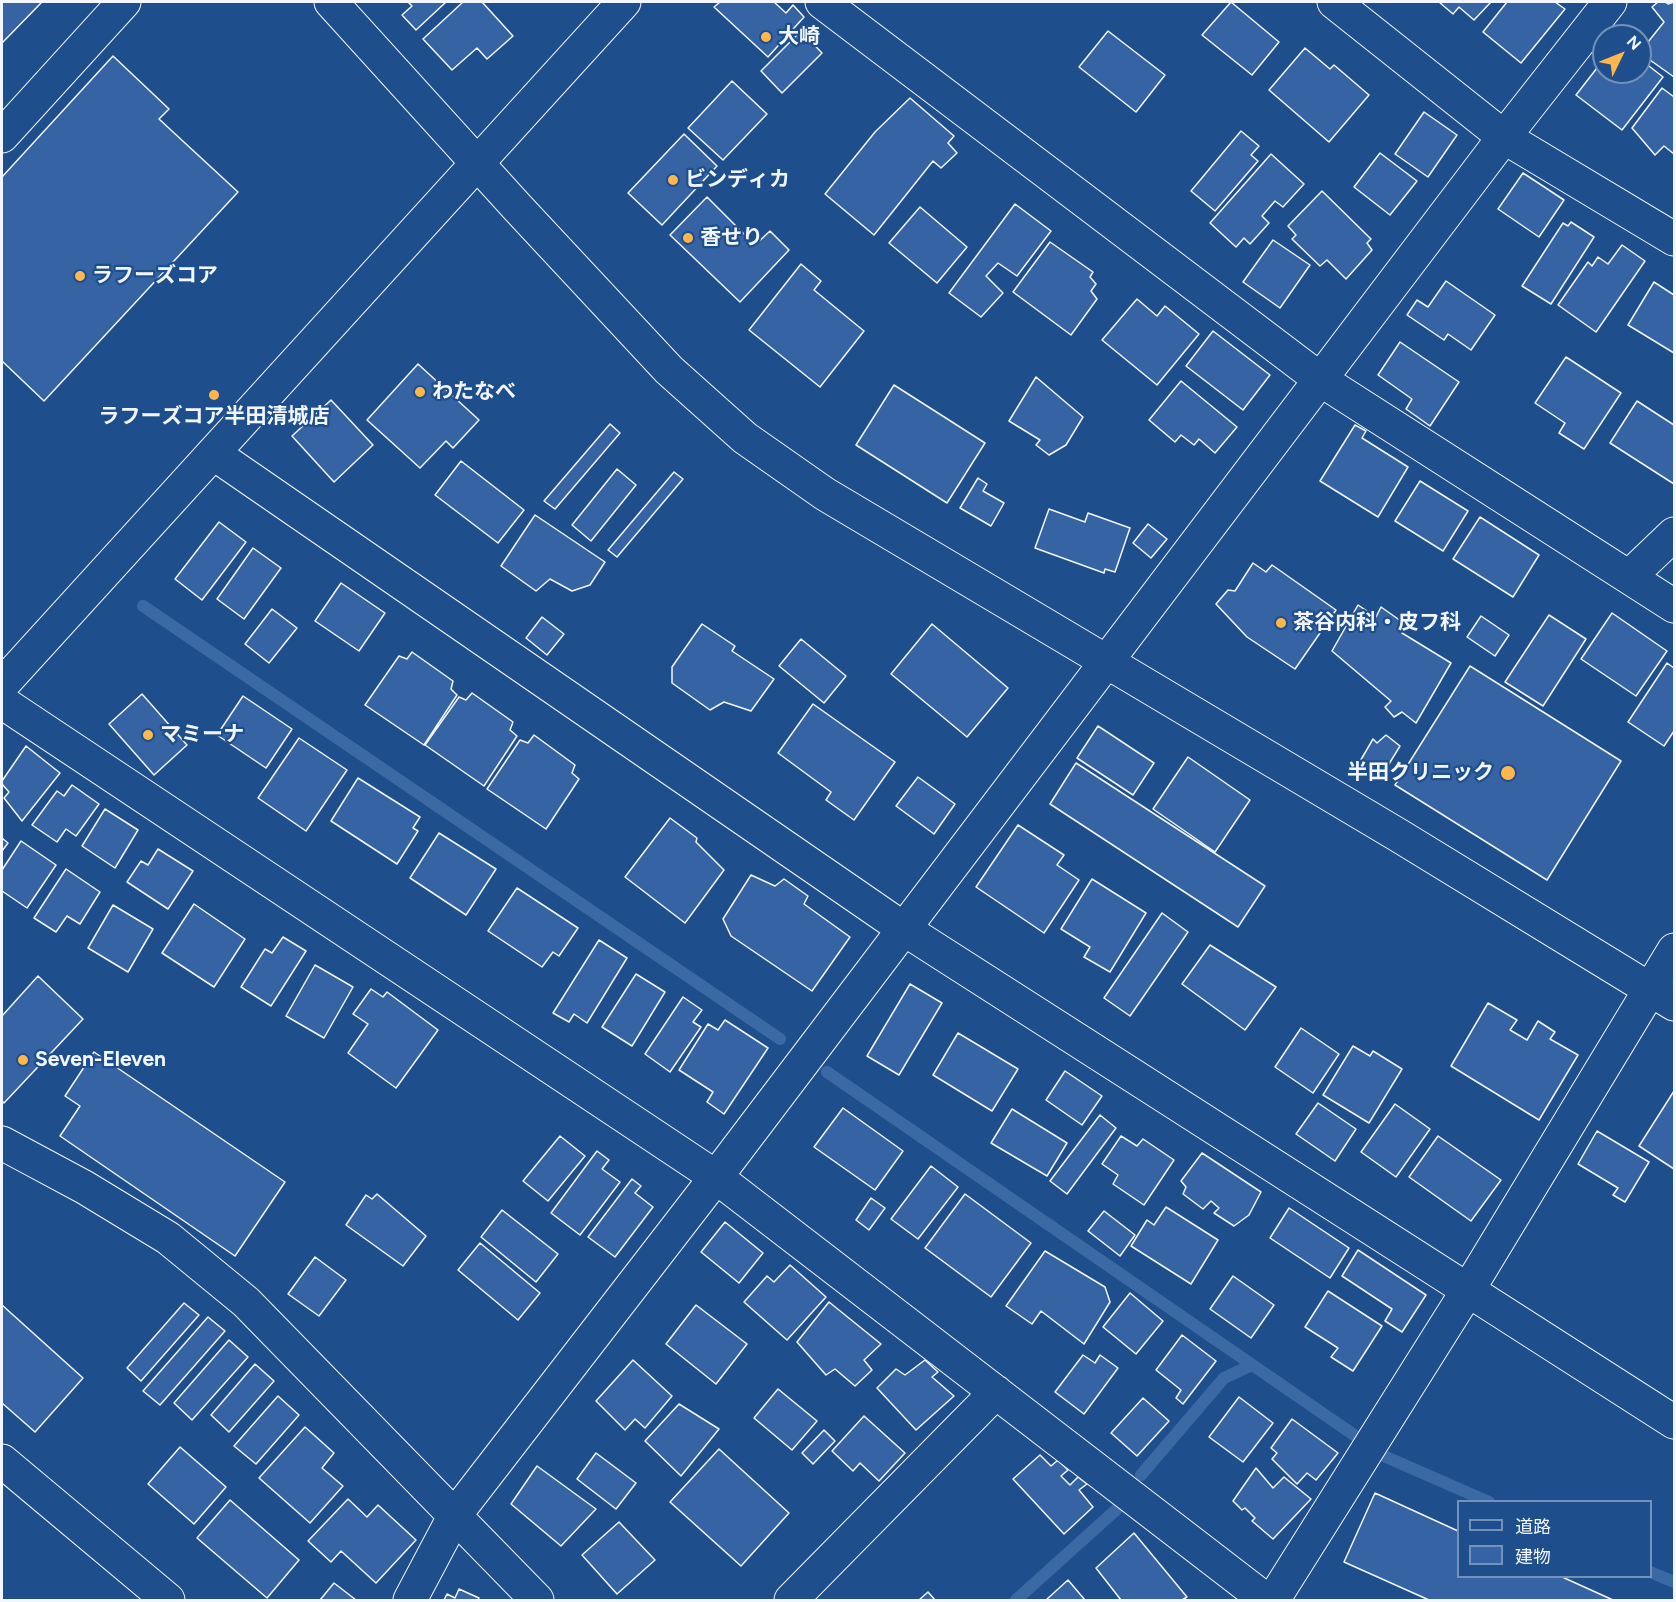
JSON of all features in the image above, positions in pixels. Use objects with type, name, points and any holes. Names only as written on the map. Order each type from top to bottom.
[{"type":"street","points":[[2,136],[124,2]]},
{"type":"street","points":[[331,2],[477,164],[669,370],[745,438],[825,494],[1662,996]]},
{"type":"street","points":[[2,685],[624,2]]},
{"type":"street","points":[[822,2],[1321,380],[1674,606]]},
{"type":"street","points":[[1334,2],[1504,137],[1674,238]]},
{"type":"street","points":[[410,1600],[455,1515],[716,1177],[1504,137],[1610,2]]},
{"type":"street","points":[[213,453],[904,929],[1674,1422]]},
{"type":"street","points":[[1629,577],[1674,534]]},
{"type":"street","points":[[2,702],[716,1177],[1266,1600]]},
{"type":"street","points":[[1273,1600],[1468,1290],[1662,996],[1674,950]]},
{"type":"street","points":[[2,1143],[84,1187],[168,1238],[246,1302],[537,1600]]},
{"type":"street","points":[[791,1600],[996,1392]]},
{"type":"street","points":[[2,1461],[168,1600]]},
{"type":"building","points":[[2,2],[42,2],[2,43]]},
{"type":"building","points":[[408,2],[446,2],[416,30],[402,15],[412,6]]},
{"type":"building","points":[[463,2],[482,2],[513,36],[487,59],[477,48],[452,70],[423,39]]},
{"type":"building","name":"大崎","points":[[720,2],[774,2],[786,13],[793,5],[804,17],[768,57],[714,7]]},
{"type":"building","points":[[1231,2],[1279,42],[1252,75],[1202,35]]},
{"type":"building","points":[[1439,2],[1491,2],[1474,20],[1459,7],[1453,14]]},
{"type":"building","points":[[1507,2],[1555,2],[1565,9],[1521,63],[1483,32]]},
{"type":"building","points":[[1658,2],[1668,4],[1674,2],[1674,77],[1652,61],[1652,37],[1664,22],[1652,7]]},
{"type":"building","points":[[801,31],[822,53],[782,93],[761,71]]},
{"type":"building","points":[[1108,31],[1165,75],[1136,112],[1079,67]]},
{"type":"building","points":[[1305,48],[1330,69],[1334,65],[1369,95],[1329,142],[1269,90]]},
{"type":"building","name":"ラフーズコア","points":[[113,56],[169,109],[159,119],[238,192],[44,401],[2,361],[2,177]]},
{"type":"building","points":[[1652,68],[1663,77],[1622,130],[1576,95],[1592,74],[1592,84],[1652,84]]},
{"type":"building","points":[[732,81],[767,114],[723,160],[688,128]]},
{"type":"building","points":[[1662,88],[1674,97],[1674,154],[1664,146],[1655,155],[1632,128]]},
{"type":"building","points":[[910,98],[954,136],[948,143],[957,153],[941,168],[933,161],[874,235],[825,194],[875,132]]},
{"type":"building","points":[[1424,112],[1457,135],[1428,177],[1395,154]]},
{"type":"building","points":[[1241,131],[1259,146],[1251,155],[1258,161],[1215,211],[1191,191]]},
{"type":"building","name":"ビンディカ","points":[[684,134],[717,166],[662,225],[628,193]]},
{"type":"building","points":[[1380,153],[1417,181],[1390,215],[1354,187]]},
{"type":"building","points":[[1271,154],[1304,184],[1283,207],[1275,201],[1262,216],[1269,223],[1250,244],[1244,238],[1236,247],[1210,223]]},
{"type":"building","points":[[1523,173],[1564,200],[1539,237],[1498,209]]},
{"type":"building","points":[[1322,191],[1371,239],[1367,243],[1372,250],[1346,279],[1327,260],[1320,266],[1292,239],[1296,235],[1288,226]]},
{"type":"building","points":[[707,197],[755,245],[770,231],[789,250],[740,302],[670,235]]},
{"type":"building","points":[[1015,204],[1051,231],[1017,276],[998,263],[986,276],[1003,293],[981,317],[949,293]]},
{"type":"building","points":[[920,207],[967,247],[937,283],[889,243]]},
{"type":"building","points":[[1571,222],[1594,237],[1551,304],[1522,286],[1563,223],[1568,226]]},
{"type":"building","points":[[1273,240],[1310,265],[1280,308],[1243,282]]},
{"type":"building","points":[[1050,242],[1093,272],[1090,277],[1096,284],[1091,291],[1097,299],[1071,335],[1013,292]]},
{"type":"building","points":[[1622,245],[1645,261],[1596,332],[1558,305],[1588,262],[1592,266],[1598,257],[1608,264]]},
{"type":"building","points":[[801,264],[821,281],[814,290],[864,331],[820,387],[749,330]]},
{"type":"building","points":[[1446,281],[1495,315],[1471,350],[1448,334],[1444,340],[1407,315],[1417,300],[1428,307]]},
{"type":"building","points":[[1654,282],[1674,295],[1674,353],[1628,325]]},
{"type":"building","points":[[1137,299],[1157,316],[1165,306],[1199,334],[1157,385],[1102,340]]},
{"type":"building","points":[[1213,331],[1270,375],[1243,410],[1186,366]]},
{"type":"building","points":[[1400,342],[1459,382],[1430,426],[1406,409],[1412,399],[1378,375]]},
{"type":"building","points":[[1566,357],[1621,393],[1584,449],[1559,433],[1565,423],[1535,403]]},
{"type":"building","name":"わたなべ","points":[[418,364],[479,420],[453,448],[446,441],[420,468],[367,420]]},
{"type":"building","points":[[1036,377],[1083,417],[1066,445],[1049,455],[1036,445],[1040,440],[1009,421]]},
{"type":"building","points":[[1181,381],[1237,427],[1215,453],[1199,439],[1194,445],[1181,435],[1175,442],[1149,420]]},
{"type":"building","points":[[894,385],[985,443],[947,503],[856,445]]},
{"type":"building","points":[[331,400],[373,445],[334,482],[292,436]]},
{"type":"building","points":[[1637,401],[1674,425],[1674,484],[1610,443]]},
{"type":"building","points":[[610,424],[620,433],[555,509],[544,501]]},
{"type":"building","points":[[1355,425],[1366,431],[1362,438],[1408,467],[1378,517],[1320,481]]},
{"type":"building","points":[[461,461],[524,510],[498,543],[435,495]]},
{"type":"building","points":[[617,469],[636,485],[591,541],[572,525]]},
{"type":"building","points":[[674,472],[683,479],[617,557],[608,550]]},
{"type":"building","points":[[978,478],[987,484],[983,491],[1004,503],[991,526],[960,508]]},
{"type":"building","points":[[1420,481],[1468,511],[1443,551],[1395,521]]},
{"type":"building","points":[[1049,509],[1085,522],[1088,513],[1130,528],[1115,572],[1105,569],[1104,573],[1035,548]]},
{"type":"building","points":[[535,515],[605,562],[590,585],[572,591],[550,579],[536,591],[501,566]]},
{"type":"building","points":[[1480,517],[1539,555],[1513,597],[1453,559]]},
{"type":"building","points":[[219,522],[246,542],[202,600],[175,579]]},
{"type":"building","points":[[1148,524],[1167,539],[1151,558],[1133,543]]},
{"type":"building","points":[[253,548],[281,568],[244,619],[217,599]]},
{"type":"building","name":"茶谷内科・皮フ科","points":[[1253,563],[1266,572],[1272,565],[1336,610],[1295,669],[1247,637],[1216,604],[1228,590],[1235,591]]},
{"type":"building","points":[[341,583],[385,613],[359,651],[315,621]]},
{"type":"building","points":[[1358,605],[1376,617],[1381,607],[1408,626],[1402,633],[1451,663],[1416,723],[1402,712],[1394,717],[1385,707],[1391,701],[1332,651]]},
{"type":"building","points":[[272,609],[297,628],[269,663],[245,644]]},
{"type":"building","points":[[1612,613],[1667,651],[1636,696],[1581,659]]},
{"type":"building","points":[[1549,615],[1586,639],[1543,706],[1505,682]]},
{"type":"building","points":[[1481,616],[1509,635],[1495,656],[1467,637]]},
{"type":"building","points":[[542,617],[564,634],[547,655],[526,638]]},
{"type":"building","points":[[702,624],[735,646],[732,651],[774,679],[751,711],[724,702],[710,710],[672,683],[672,667]]},
{"type":"building","points":[[932,624],[1008,688],[967,737],[891,674]]},
{"type":"building","points":[[801,639],[846,676],[824,703],[779,666]]},
{"type":"building","points":[[412,652],[453,681],[451,689],[457,695],[424,745],[365,705],[399,656],[407,659]]},
{"type":"building","points":[[1667,663],[1674,668],[1674,731],[1664,746],[1628,722]]},
{"type":"building","name":"半田クリニック","points":[[1470,666],[1621,761],[1547,880],[1395,785]]},
{"type":"building","points":[[472,693],[513,722],[510,730],[517,736],[484,786],[425,745],[459,697],[466,700]]},
{"type":"building","name":"マミーナ","points":[[142,694],[187,745],[154,775],[109,724]]},
{"type":"building","points":[[243,696],[292,729],[266,768],[217,735]]},
{"type":"building","points":[[813,704],[895,762],[854,820],[826,800],[831,792],[778,753]]},
{"type":"building","points":[[1098,726],[1154,763],[1133,795],[1077,758]]},
{"type":"building","points":[[534,735],[575,765],[572,773],[579,779],[546,829],[487,789],[520,740],[528,743]]},
{"type":"building","points":[[1386,735],[1400,746],[1381,777],[1359,763],[1373,739],[1377,743]]},
{"type":"building","points":[[299,738],[347,770],[306,831],[258,798]]},
{"type":"building","points":[[26,746],[60,773],[22,821],[4,798],[9,792],[2,781]]},
{"type":"building","points":[[1188,757],[1250,800],[1215,852],[1153,809]]},
{"type":"building","points":[[1076,763],[1265,886],[1238,927],[1050,804]]},
{"type":"building","points":[[918,777],[955,804],[934,834],[896,806]]},
{"type":"building","points":[[358,778],[420,817],[413,828],[418,831],[397,864],[331,821]]},
{"type":"building","points":[[72,785],[99,804],[76,836],[66,829],[57,842],[32,825],[57,791],[64,796]]},
{"type":"building","points":[[105,809],[138,830],[115,868],[82,846]]},
{"type":"building","points":[[670,818],[697,838],[696,842],[724,870],[685,923],[625,877]]},
{"type":"building","points":[[1018,825],[1064,855],[1057,865],[1079,880],[1044,933],[976,887]]},
{"type":"building","points":[[439,833],[496,869],[466,915],[410,878]]},
{"type":"building","points":[[2,838],[8,843],[2,851]]},
{"type":"building","points":[[21,841],[56,865],[27,908],[2,891],[2,870]]},
{"type":"building","points":[[158,849],[193,871],[168,909],[127,882],[141,861],[148,865]]},
{"type":"building","points":[[66,869],[100,892],[80,924],[67,916],[56,932],[34,918]]},
{"type":"building","points":[[751,875],[775,886],[784,879],[808,896],[804,904],[850,937],[812,991],[731,936],[723,919]]},
{"type":"building","points":[[1092,879],[1146,913],[1110,972],[1084,957],[1090,947],[1061,929]]},
{"type":"building","points":[[517,888],[578,928],[559,956],[553,952],[542,967],[488,931]]},
{"type":"building","points":[[194,904],[245,939],[214,987],[162,953]]},
{"type":"building","points":[[113,905],[153,929],[128,972],[88,948]]},
{"type":"building","points":[[1162,913],[1188,932],[1130,1016],[1104,998]]},
{"type":"building","points":[[283,937],[306,951],[271,1006],[241,987],[265,949],[272,953]]},
{"type":"building","points":[[599,940],[627,958],[587,1023],[574,1014],[569,1022],[553,1013]]},
{"type":"building","points":[[1210,945],[1276,987],[1245,1030],[1182,984]]},
{"type":"building","points":[[315,965],[353,987],[324,1038],[286,1016]]},
{"type":"building","points":[[636,974],[665,992],[632,1046],[602,1027]]},
{"type":"building","name":"Seven-Eleven","points":[[38,976],[83,1019],[4,1103],[2,1101],[2,1016]]},
{"type":"building","points":[[910,984],[942,1003],[899,1075],[867,1056]]},
{"type":"building","points":[[371,989],[383,997],[387,992],[438,1030],[396,1088],[348,1053],[368,1024],[353,1014]]},
{"type":"building","points":[[683,997],[702,1010],[693,1022],[701,1027],[670,1072],[645,1054]]},
{"type":"building","points":[[1488,1003],[1517,1020],[1510,1030],[1527,1040],[1538,1021],[1555,1032],[1550,1039],[1578,1055],[1539,1120],[1451,1066]]},
{"type":"building","points":[[725,1020],[768,1048],[724,1114],[707,1102],[713,1092],[679,1070],[708,1024],[718,1030]]},
{"type":"building","points":[[1301,1028],[1339,1054],[1313,1093],[1275,1067]]},
{"type":"building","points":[[958,1033],[1018,1069],[992,1111],[933,1075]]},
{"type":"building","points":[[1353,1046],[1370,1056],[1373,1051],[1402,1069],[1369,1123],[1323,1095]]},
{"type":"building","points":[[94,1052],[285,1182],[235,1256],[60,1136],[80,1106],[65,1096]]},
{"type":"building","points":[[1065,1071],[1102,1096],[1082,1125],[1046,1100]]},
{"type":"building","points":[[1674,1091],[1674,1169],[1639,1146]]},
{"type":"building","points":[[1318,1103],[1356,1129],[1335,1161],[1296,1134]]},
{"type":"building","points":[[1395,1104],[1430,1129],[1396,1177],[1361,1152]]},
{"type":"building","points":[[843,1108],[903,1151],[875,1190],[814,1147]]},
{"type":"building","points":[[1012,1109],[1067,1143],[1047,1176],[991,1143]]},
{"type":"building","points":[[1100,1115],[1116,1128],[1067,1194],[1050,1181]]},
{"type":"building","points":[[1597,1131],[1649,1162],[1625,1202],[1613,1195],[1618,1188],[1578,1164]]},
{"type":"building","points":[[560,1136],[585,1156],[548,1201],[523,1181]]},
{"type":"building","points":[[1121,1136],[1137,1146],[1143,1139],[1174,1160],[1144,1205],[1113,1184],[1118,1175],[1102,1164]]},
{"type":"building","points":[[1438,1136],[1501,1180],[1471,1221],[1409,1177]]},
{"type":"building","points":[[597,1151],[609,1160],[602,1169],[620,1182],[580,1235],[551,1213]]},
{"type":"building","points":[[1202,1153],[1261,1192],[1249,1215],[1234,1226],[1214,1213],[1219,1208],[1211,1201],[1203,1209],[1183,1194],[1186,1187],[1181,1181]]},
{"type":"building","points":[[931,1166],[958,1187],[918,1239],[891,1219]]},
{"type":"building","points":[[632,1179],[641,1186],[635,1193],[653,1207],[615,1257],[588,1237]]},
{"type":"building","points":[[377,1194],[426,1236],[403,1266],[346,1225],[366,1195],[372,1199]]},
{"type":"building","points":[[965,1194],[1031,1243],[991,1297],[925,1248]]},
{"type":"building","points":[[871,1198],[885,1208],[869,1230],[856,1220]]},
{"type":"building","points":[[1166,1207],[1218,1240],[1191,1284],[1131,1246],[1147,1220],[1154,1225]]},
{"type":"building","points":[[1289,1208],[1349,1248],[1330,1278],[1270,1238]]},
{"type":"building","points":[[502,1210],[558,1254],[536,1282],[481,1237]]},
{"type":"building","points":[[1104,1211],[1135,1235],[1120,1256],[1088,1231]]},
{"type":"building","points":[[725,1222],[763,1253],[739,1283],[701,1252]]},
{"type":"building","points":[[480,1243],[540,1293],[518,1320],[458,1270]]},
{"type":"building","points":[[1358,1250],[1426,1295],[1402,1332],[1385,1321],[1392,1309],[1342,1276]]},
{"type":"building","points":[[1045,1251],[1105,1287],[1110,1302],[1084,1344],[1041,1311],[1032,1324],[1006,1306]]},
{"type":"building","points":[[315,1257],[346,1280],[319,1316],[288,1294]]},
{"type":"building","points":[[790,1265],[826,1297],[787,1340],[744,1302],[767,1276],[774,1282]]},
{"type":"building","points":[[1233,1276],[1274,1305],[1251,1338],[1210,1309]]},
{"type":"building","points":[[1328,1291],[1382,1326],[1353,1371],[1331,1357],[1338,1348],[1305,1327]]},
{"type":"building","points":[[1130,1293],[1163,1321],[1136,1354],[1103,1327]]},
{"type":"building","points":[[829,1302],[881,1344],[864,1360],[872,1370],[855,1386],[835,1369],[826,1375],[797,1342]]},
{"type":"building","points":[[184,1303],[199,1315],[141,1381],[127,1368]]},
{"type":"building","points":[[2,1305],[83,1378],[35,1432],[2,1403]]},
{"type":"building","points":[[696,1305],[747,1344],[716,1384],[666,1344]]},
{"type":"building","points":[[208,1317],[225,1331],[160,1405],[143,1391]]},
{"type":"building","points":[[1182,1335],[1216,1361],[1183,1404],[1176,1398],[1181,1390],[1156,1370]]},
{"type":"building","points":[[229,1340],[248,1357],[192,1420],[174,1403]]},
{"type":"building","points":[[1083,1355],[1095,1363],[1100,1355],[1118,1368],[1084,1414],[1055,1392]]},
{"type":"building","points":[[633,1360],[672,1396],[645,1428],[635,1419],[625,1430],[596,1401]]},
{"type":"building","points":[[925,1360],[938,1372],[932,1377],[954,1396],[916,1430],[877,1388],[896,1369],[905,1375]]},
{"type":"building","points":[[255,1364],[274,1381],[229,1432],[211,1415]]},
{"type":"building","points":[[778,1389],[817,1421],[792,1450],[754,1418]]},
{"type":"building","points":[[278,1396],[299,1415],[256,1464],[234,1446]]},
{"type":"building","points":[[1239,1397],[1273,1423],[1243,1462],[1209,1437]]},
{"type":"building","points":[[1143,1398],[1169,1421],[1137,1456],[1111,1433]]},
{"type":"building","points":[[679,1404],[719,1429],[681,1476],[645,1441]]},
{"type":"building","points":[[864,1416],[905,1453],[879,1481],[860,1463],[853,1471],[832,1451]]},
{"type":"building","points":[[1292,1419],[1338,1453],[1316,1480],[1307,1473],[1297,1484],[1272,1459],[1277,1453],[1271,1448]]},
{"type":"building","points":[[305,1427],[334,1453],[322,1468],[343,1486],[310,1523],[259,1478]]},
{"type":"building","points":[[824,1430],[835,1441],[813,1464],[802,1453]]},
{"type":"building","points":[[180,1447],[226,1487],[194,1524],[148,1484]]},
{"type":"building","points":[[719,1449],[789,1513],[741,1566],[670,1502]]},
{"type":"building","points":[[596,1453],[636,1483],[616,1509],[577,1479]]},
{"type":"building","points":[[1040,1455],[1051,1466],[1058,1460],[1068,1470],[1061,1476],[1070,1485],[1078,1477],[1087,1484],[1079,1490],[1093,1507],[1064,1534],[1013,1479]]},
{"type":"building","points":[[537,1466],[596,1509],[561,1546],[511,1504]]},
{"type":"building","points":[[1256,1468],[1273,1488],[1284,1477],[1311,1499],[1273,1539],[1252,1521],[1255,1518],[1245,1508],[1242,1510],[1233,1501]]},
{"type":"building","points":[[1375,1493],[1457,1531],[1457,1578],[1564,1578],[1613,1600],[1429,1600],[1344,1562]]},
{"type":"building","points":[[348,1499],[367,1517],[378,1505],[416,1540],[376,1583],[341,1551],[331,1562],[308,1541]]},
{"type":"building","points":[[230,1500],[299,1560],[267,1598],[197,1538]]},
{"type":"building","points":[[619,1522],[655,1560],[617,1594],[582,1555]]},
{"type":"building","points":[[1134,1533],[1187,1597],[1182,1600],[1121,1600],[1096,1568]]},
{"type":"building","points":[[1068,1580],[1085,1600],[1046,1600]]},
{"type":"building","points":[[334,1583],[356,1600],[320,1600]]},
{"type":"building","points":[[459,1589],[479,1598],[478,1600],[444,1600],[447,1594],[455,1598]]},
{"type":"building","points":[[928,1592],[935,1600],[919,1600]]},
{"type":"waterway","points":[[143,606],[780,1039]]},
{"type":"waterway","points":[[827,1072],[1357,1437]]},
{"type":"waterway","points":[[1141,1475],[1224,1378],[1252,1365]]},
{"type":"waterway","points":[[1386,1457],[1484,1500]]},
{"type":"waterway","points":[[1016,1600],[1117,1509]]},
{"type":"waterway","points":[[1652,1573],[1674,1582]]},
{"type":"place","name":"大崎","points":[[766,37]]},
{"type":"place","name":"ビンディカ","points":[[673,180]]},
{"type":"place","name":"香せり","points":[[688,238]]},
{"type":"place","name":"ラフーズコア","points":[[80,276]]},
{"type":"place","name":"わたなべ","points":[[420,392]]},
{"type":"place","name":"ラフーズコア半田清城店","points":[[214,395]]},
{"type":"place","name":"茶谷内科・皮フ科","points":[[1281,623]]},
{"type":"place","name":"マミーナ","points":[[148,735]]},
{"type":"place","name":"半田クリニック","points":[[1508,773]]},
{"type":"place","name":"Seven-Eleven","points":[[23,1060]]}]
